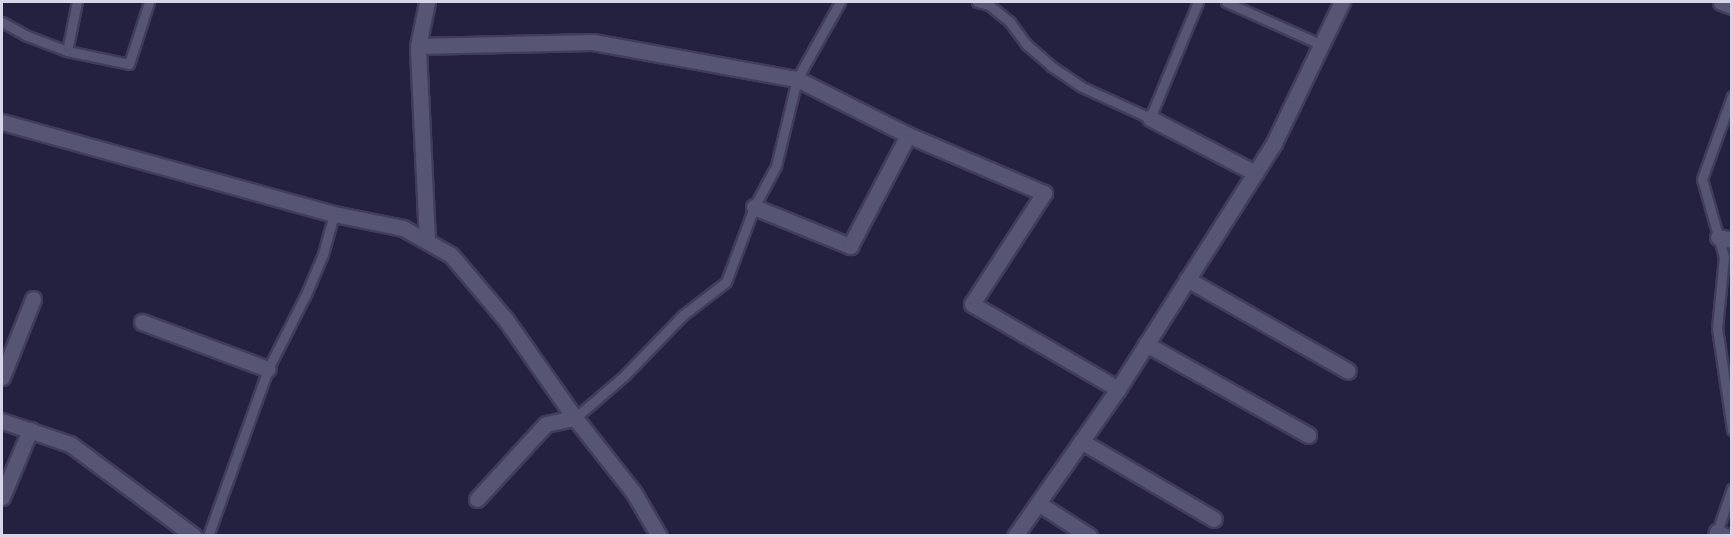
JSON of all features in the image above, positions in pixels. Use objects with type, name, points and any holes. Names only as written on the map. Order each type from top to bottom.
[{"type":"street","points":[[427,240],[418,46],[428,2]]},
{"type":"street","points":[[1015,536],[1118,389],[1274,143],[1342,2]]},
{"type":"street","points":[[1721,2],[1731,6]]},
{"type":"street","points":[[418,46],[593,42],[797,79],[909,135],[1044,192],[972,304],[1118,389]]},
{"type":"street","points":[[1150,118],[1255,173]]},
{"type":"street","points":[[2,122],[334,214],[403,228],[451,255],[499,311],[575,418],[634,493],[659,536]]},
{"type":"street","points":[[754,207],[850,246],[909,135]]},
{"type":"street","points":[[1187,279],[1348,371]]},
{"type":"street","points":[[2,377],[33,299]]},
{"type":"street","points":[[142,322],[268,369]]},
{"type":"street","points":[[1146,344],[1308,435]]},
{"type":"street","points":[[477,499],[546,424],[575,418]]},
{"type":"street","points":[[2,421],[70,444],[194,536]]},
{"type":"street","points":[[2,497],[30,430]]},
{"type":"street","points":[[1081,441],[1214,519]]},
{"type":"street","points":[[1038,503],[1089,536]]},
{"type":"lane","points":[[67,51],[77,2]]},
{"type":"lane","points":[[2,22],[25,35],[67,51],[129,64],[149,2]]},
{"type":"lane","points":[[575,418],[624,376],[683,315],[726,282],[754,207],[776,166],[797,79],[840,2]]},
{"type":"lane","points":[[977,2],[989,5],[1011,21],[1026,44],[1051,66],[1082,87],[1150,118],[1198,2]]},
{"type":"lane","points":[[1226,2],[1322,45]]},
{"type":"lane","points":[[1731,96],[1702,179],[1725,238],[1717,327],[1731,430]]},
{"type":"lane","points":[[208,536],[268,369],[307,292],[323,254],[334,214]]},
{"type":"lane","points":[[1720,534],[1731,488]]}]
